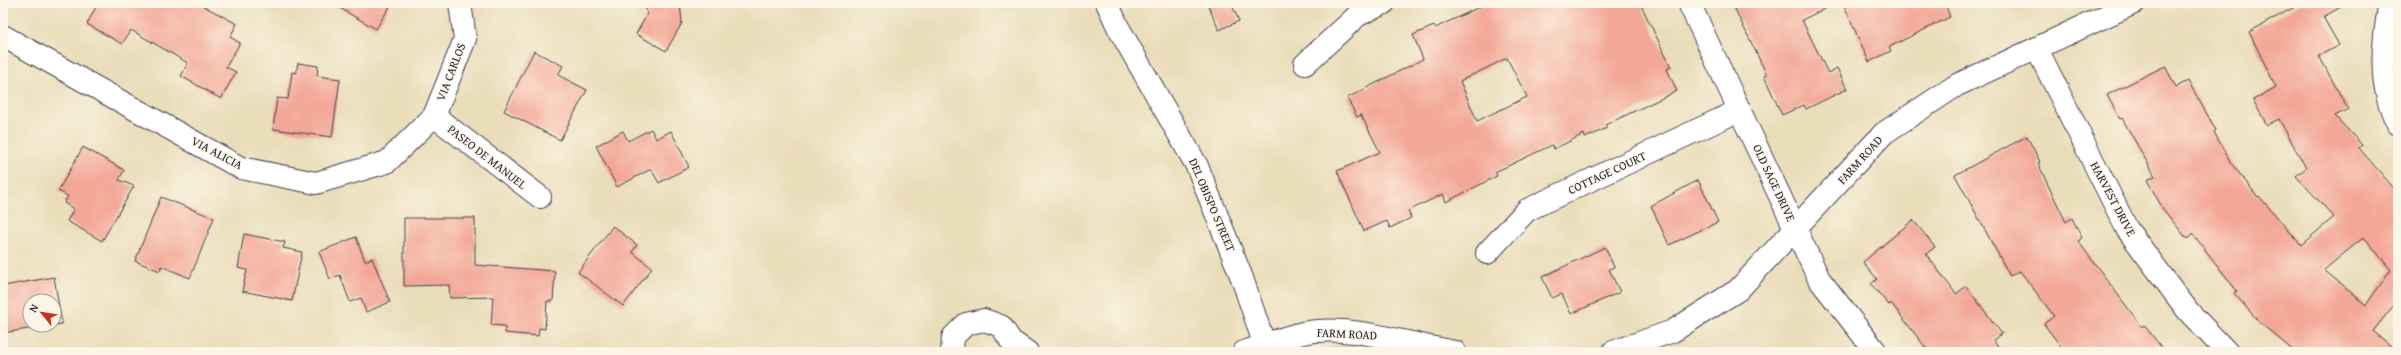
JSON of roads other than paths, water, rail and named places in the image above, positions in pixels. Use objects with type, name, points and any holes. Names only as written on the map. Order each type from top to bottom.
[{"type":"street","name":"VIA CARLOS","points":[[434,116],[465,39],[460,3]]},
{"type":"street","name":"DEL OBISPO STREET","points":[[1106,3],[1119,29],[1197,166],[1242,278],[1265,349]]},
{"type":"street","points":[[1305,64],[1358,15],[1384,3]]},
{"type":"street","name":"OLD SAGE DRIVE","points":[[1689,3],[1819,279],[1876,352]]},
{"type":"street","name":"FARM ROAD","points":[[1613,352],[1673,331],[1738,290],[1796,230],[1884,134],[1957,86],[2037,50],[2134,3]]},
{"type":"street","points":[[2390,3],[2384,33],[2383,80],[2398,124]]},
{"type":"street","name":"VIA ALICIA","points":[[3,36],[241,168],[316,183],[387,162],[434,116]]},
{"type":"street","name":"HARVEST DRIVE","points":[[2037,50],[2127,229],[2188,311],[2226,352]]},
{"type":"street","name":"COTTAGE COURT","points":[[1487,253],[1527,210],[1740,110]]},
{"type":"street","name":"PASEO DE MANUEL","points":[[434,116],[540,197]]},
{"type":"street","points":[[952,352],[953,337],[966,324],[984,320],[1001,326],[1011,341],[1027,352]]},
{"type":"street","name":"FARM ROAD","points":[[1244,352],[1265,349],[1317,330],[1376,334],[1412,344],[1455,352]]}]
